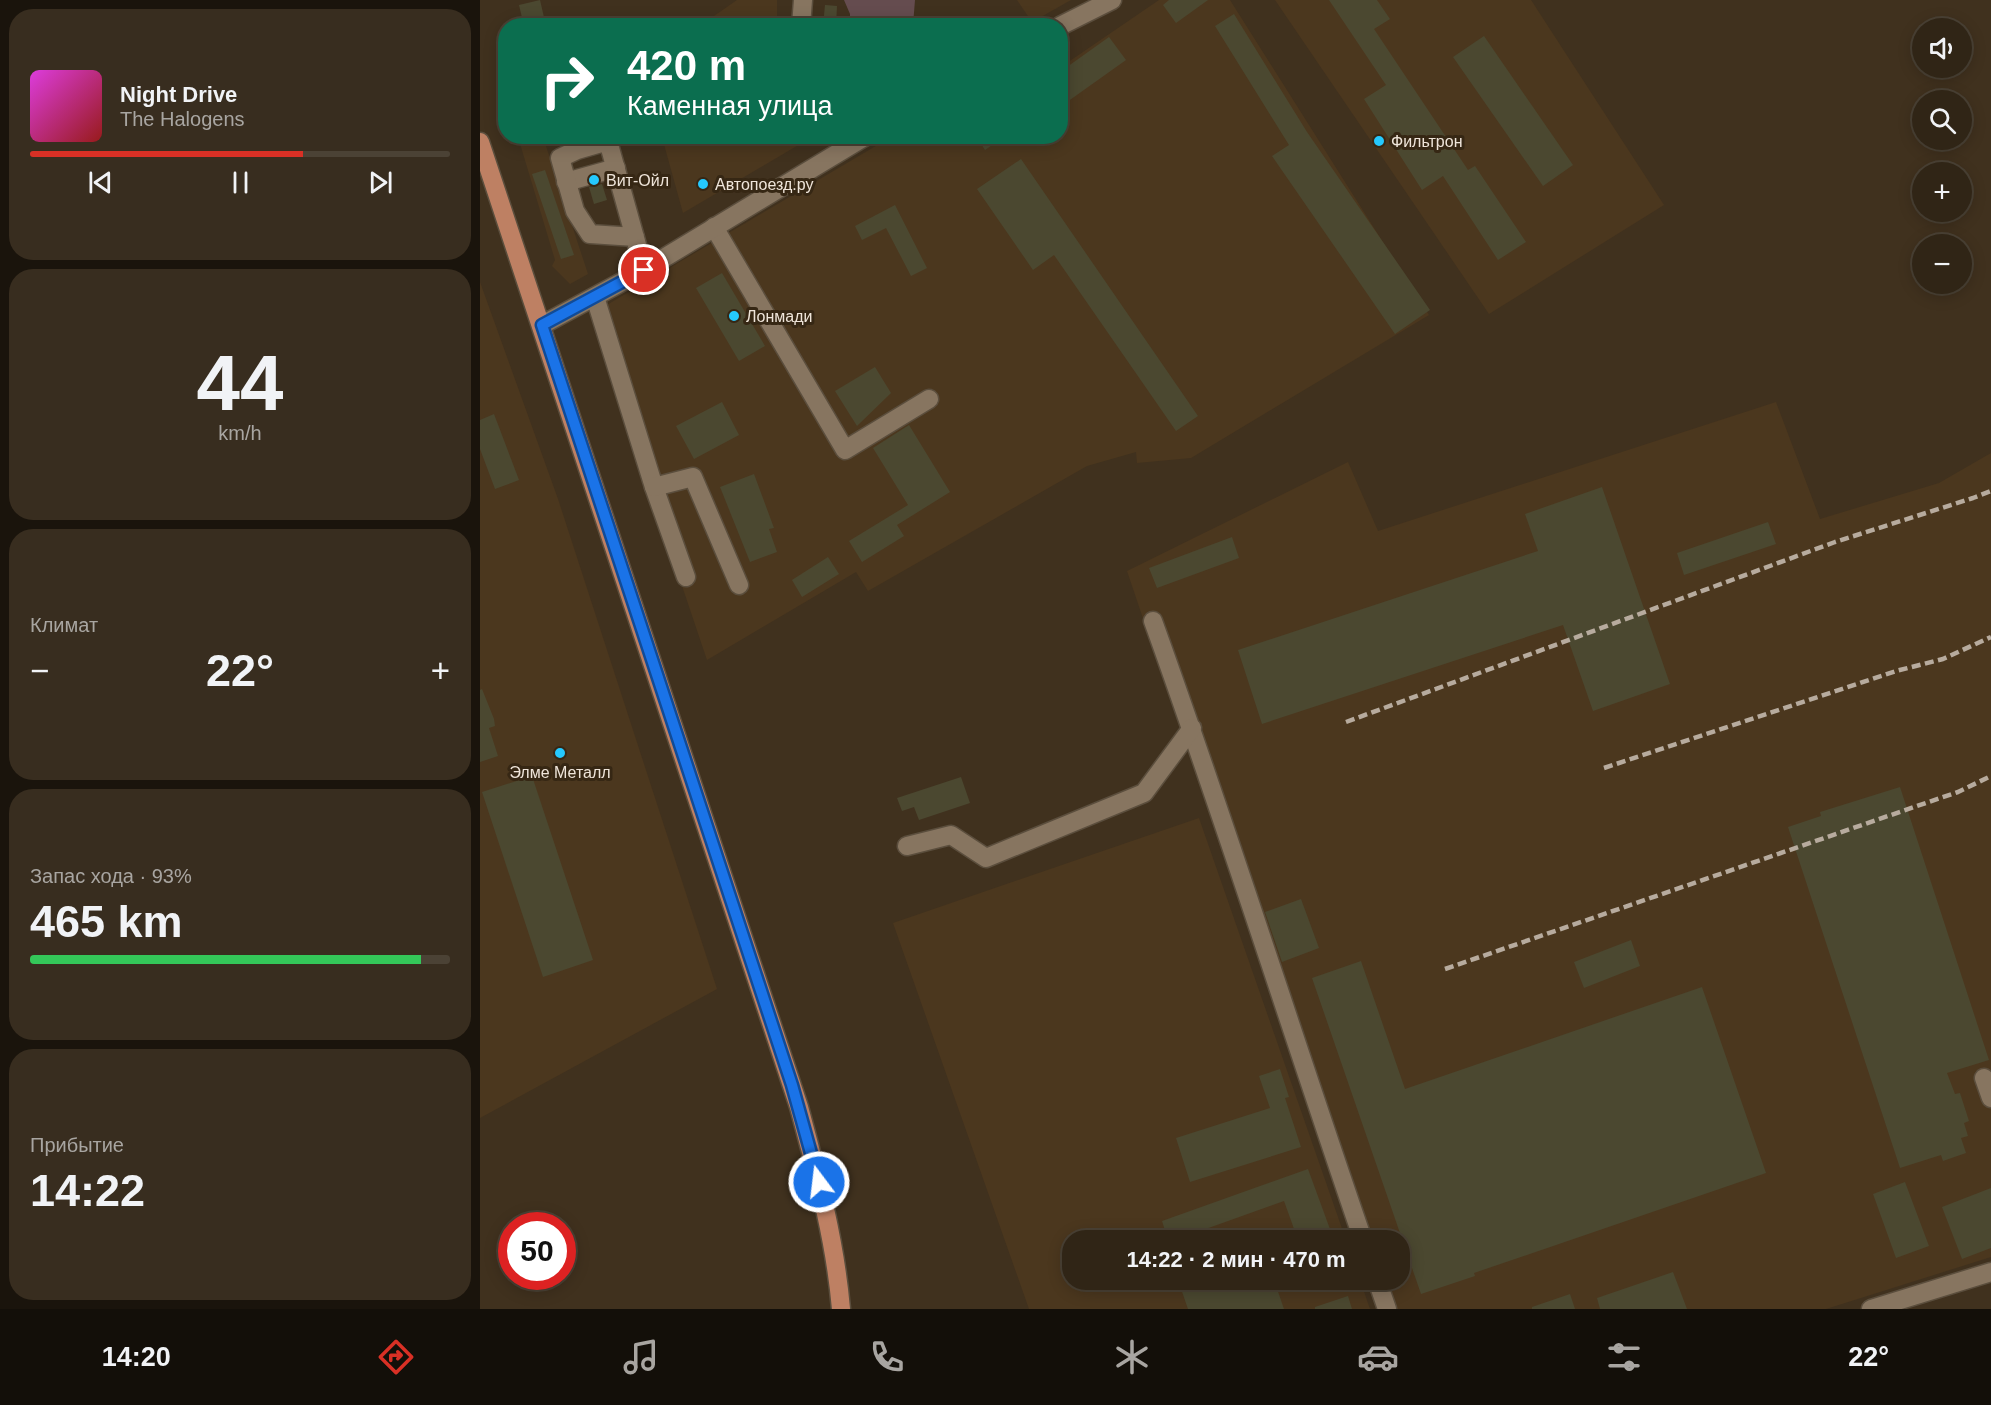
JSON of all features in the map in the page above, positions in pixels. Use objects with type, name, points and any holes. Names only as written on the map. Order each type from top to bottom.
[{"type":"main road","points":[[480,142],[799,1107],[825,1201],[841,1309]]},
{"type":"street","points":[[801,18],[802,0]]},
{"type":"street","points":[[1068,22],[1112,0]]},
{"type":"street","points":[[598,144],[560,158],[575,212],[590,234],[635,237]]},
{"type":"street","points":[[609,144],[644,270]]},
{"type":"street","points":[[542,325],[644,270],[852,144]]},
{"type":"street","points":[[566,182],[616,168]]},
{"type":"street","points":[[714,227],[845,450],[929,399]]},
{"type":"street","points":[[596,297],[654,487],[686,577]]},
{"type":"street","points":[[654,487],[693,477],[739,585]]},
{"type":"street","points":[[1153,621],[1192,728],[1360,1230]]},
{"type":"street","points":[[907,846],[951,835],[986,858],[1144,793],[1192,728]]},
{"type":"street","points":[[1984,1078],[1991,1098]]},
{"type":"street","points":[[1871,1309],[1991,1272]]},
{"type":"street","points":[[1380,1290],[1387,1309]]},
{"type":"shaded area","points":[[737,0],[777,0],[777,18],[711,18]]},
{"type":"shaded area","points":[[844,0],[915,0],[914,18],[850,18]]},
{"type":"shaded area","points":[[1017,0],[1071,0],[1039,18],[1029,18]]},
{"type":"shaded area","points":[[1159,0],[1230,0],[1429,315],[1191,458],[1137,463],[1136,452],[1087,466],[868,591],[856,572],[707,660],[648,485],[595,312],[879,144],[1068,144],[1068,62]]},
{"type":"shaded area","points":[[1275,0],[1531,0],[1664,205],[1489,314]]},
{"type":"shaded area","points":[[520,144],[545,144],[588,274],[570,284],[552,266],[555,260]]},
{"type":"shaded area","name":"Автопоезд.ру","points":[[664,144],[800,144],[683,213]]},
{"type":"shaded area","name":"Элме Металл","points":[[480,282],[558,499],[717,989],[480,1118]]},
{"type":"shaded area","points":[[1776,402],[1820,519],[1939,483],[1991,453],[1991,1257],[1826,1309],[1376,1309],[1369,1290],[1410,1290],[1410,1230],[1350,1230],[1127,571],[1348,462],[1378,531]]},
{"type":"shaded area","points":[[1199,818],[1343,1230],[1062,1230],[1062,1290],[1363,1290],[1370,1309],[1029,1309],[893,923]]},
{"type":"building","points":[[540,0],[544,18],[522,18],[519,5]]},
{"type":"building","points":[[1169,0],[1208,0],[1176,23],[1163,5]]},
{"type":"building","points":[[1329,0],[1377,0],[1390,19],[1374,29],[1468,170],[1475,166],[1526,242],[1498,260],[1443,176],[1422,190],[1364,99],[1386,85]]},
{"type":"building","points":[[825,5],[837,6],[836,18],[824,18]]},
{"type":"building","points":[[1234,14],[1307,132],[1430,310],[1395,334],[1272,156],[1289,145],[1215,26]]},
{"type":"building","points":[[1484,36],[1573,165],[1543,186],[1453,57]]},
{"type":"building","points":[[1109,37],[1126,60],[1068,101],[1068,66]]},
{"type":"building","points":[[981,144],[994,144],[985,150]]},
{"type":"building","points":[[1021,159],[1198,416],[1176,431],[1054,255],[1033,270],[977,189]]},
{"type":"building","points":[[545,170],[574,255],[561,259],[532,174]]},
{"type":"building","points":[[602,184],[607,200],[594,204],[589,187]]},
{"type":"building","points":[[895,205],[927,268],[911,276],[886,228],[862,240],[855,226]]},
{"type":"building","points":[[722,273],[765,346],[739,361],[696,288]]},
{"type":"building","points":[[875,367],[891,393],[857,426],[835,391]]},
{"type":"building","points":[[722,402],[739,435],[694,459],[676,426]]},
{"type":"building","points":[[494,414],[519,480],[495,489],[480,449],[480,420]]},
{"type":"building","points":[[909,425],[950,492],[897,525],[904,536],[862,562],[849,541],[908,505],[873,448]]},
{"type":"building","points":[[754,474],[774,528],[769,529],[777,552],[750,562],[720,487]]},
{"type":"building","points":[[1602,487],[1670,684],[1593,711],[1563,625],[1262,724],[1238,650],[1538,551],[1525,514]]},
{"type":"building","points":[[1768,522],[1776,544],[1684,575],[1677,553]]},
{"type":"building","points":[[1232,537],[1239,558],[1157,588],[1149,568]]},
{"type":"building","points":[[828,557],[839,574],[802,597],[792,580]]},
{"type":"building","points":[[482,689],[494,719],[495,726],[489,728],[498,756],[480,762],[480,690]]},
{"type":"building","points":[[532,776],[593,960],[543,977],[482,792]]},
{"type":"building","points":[[961,777],[970,803],[919,820],[914,807],[902,811],[897,798]]},
{"type":"building","points":[[1900,787],[1989,1060],[1947,1073],[1955,1094],[1960,1093],[1969,1121],[1964,1123],[1968,1136],[1961,1138],[1966,1153],[1943,1161],[1941,1155],[1900,1168],[1788,827],[1821,816],[1820,812]]},
{"type":"building","points":[[1301,899],[1319,948],[1282,962],[1265,912]]},
{"type":"building","points":[[1631,940],[1640,966],[1584,988],[1574,962]]},
{"type":"building","points":[[1361,961],[1405,1089],[1702,987],[1766,1173],[1474,1273],[1475,1276],[1421,1294],[1410,1262],[1410,1230],[1399,1230],[1312,978]]},
{"type":"building","points":[[1280,1069],[1289,1097],[1285,1098],[1301,1147],[1190,1182],[1176,1138],[1270,1108],[1259,1076]]},
{"type":"building","points":[[1308,1169],[1330,1230],[1294,1230],[1284,1201],[1203,1230],[1165,1230],[1162,1221]]},
{"type":"building","points":[[1905,1182],[1929,1246],[1896,1258],[1873,1194]]},
{"type":"building","points":[[1991,1188],[1991,1248],[1962,1259],[1942,1207]]},
{"type":"building","points":[[1673,1272],[1687,1309],[1600,1309],[1597,1298]]},
{"type":"building","points":[[1181,1290],[1277,1290],[1284,1309],[1188,1309]]},
{"type":"building","points":[[1570,1294],[1575,1309],[1532,1309],[1532,1307]]},
{"type":"building","points":[[1348,1296],[1352,1309],[1315,1309],[1315,1307]]},
{"type":"railway","points":[[1346,722],[1835,542],[1991,491]]},
{"type":"railway","points":[[1604,768],[1896,671],[1943,659],[1991,637]]},
{"type":"railway","points":[[1445,969],[1958,792],[1991,776]]},
{"type":"place","name":"Фильтрон","points":[[1379,141]]},
{"type":"place","name":"Вит-Ойл","points":[[594,180]]},
{"type":"place","name":"Автопоезд.ру","points":[[703,184]]},
{"type":"place","name":"Лонмади","points":[[734,316]]},
{"type":"place","name":"Элме Металл","points":[[560,753]]},
{"type":"route","points":[[644,270],[542,325],[792,1085],[819,1182]]}]
